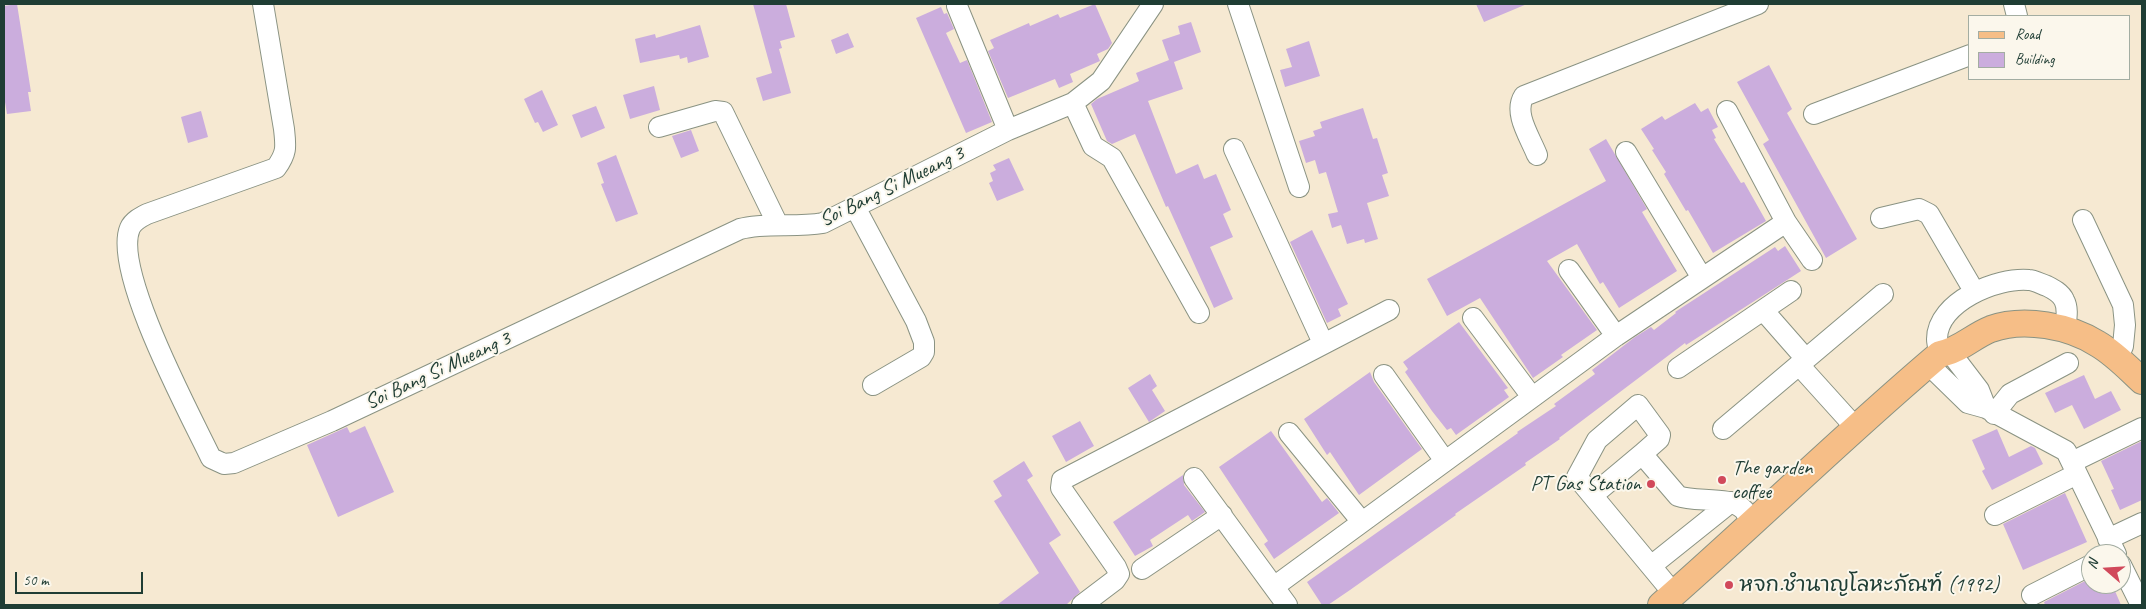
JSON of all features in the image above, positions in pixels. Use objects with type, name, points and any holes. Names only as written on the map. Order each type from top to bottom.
[{"type":"main road","points":[[1667,600],[1752,524],[1855,427],[1939,357],[1991,329],[2011,325],[2035,324],[2074,332],[2098,344],[2118,358],[2142,381]]},
{"type":"street","name":"Soi Bang Si Mueang 3","points":[[263,4],[285,138],[286,148],[283,158],[276,168],[147,214],[136,220],[130,228],[128,240],[134,282],[153,338],[211,458],[218,463],[234,463],[332,421],[740,229],[753,226],[802,226],[823,223],[1008,130],[1073,103],[1101,81],[1153,4]]},
{"type":"street","points":[[1238,4],[1299,188]]},
{"type":"street","points":[[1538,155],[1520,113],[1520,103],[1524,96],[1758,4]]},
{"type":"street","points":[[957,6],[1008,130]]},
{"type":"street","points":[[1814,114],[1968,57]]},
{"type":"street","points":[[1073,103],[1093,146],[1112,158],[1199,313]]},
{"type":"street","points":[[659,127],[714,111],[723,112],[778,225]]},
{"type":"street","points":[[1727,111],[1786,222],[1812,260]]},
{"type":"street","points":[[1234,149],[1323,343]]},
{"type":"street","points":[[1626,152],[1702,278]]},
{"type":"street","points":[[854,207],[916,321],[924,342],[924,352],[921,357],[873,384]]},
{"type":"street","points":[[1881,218],[1919,209],[1929,214],[1974,291]]},
{"type":"street","points":[[2083,220],[2123,305],[2125,325],[2123,346],[2118,358]]},
{"type":"street","points":[[1275,586],[1616,336],[1786,222]]},
{"type":"street","points":[[1569,270],[1616,336]]},
{"type":"street","points":[[2065,330],[2067,308],[2064,297],[2053,288],[2029,280],[2006,282],[1974,291],[1947,314],[1939,328],[1937,340],[1939,357],[1968,403],[1990,411],[2066,450],[2111,544]]},
{"type":"street","points":[[1678,368],[1791,291]]},
{"type":"street","points":[[1723,429],[1883,294]]},
{"type":"street","points":[[1082,605],[1115,580],[1119,574],[1061,488],[1062,480],[1389,310]]},
{"type":"street","points":[[1763,310],[1855,427]]},
{"type":"street","points":[[1473,318],[1532,397]]},
{"type":"street","points":[[1990,411],[2010,394],[2068,363]]},
{"type":"street","points":[[1384,375],[1445,461]]},
{"type":"street","points":[[1593,495],[1659,439],[1660,435],[1638,405],[1596,440],[1577,476],[1651,566],[1667,600]]},
{"type":"street","points":[[1995,515],[2142,428]]},
{"type":"street","points":[[1289,433],[1362,522]]},
{"type":"street","points":[[1642,454],[1678,496],[1686,499],[1730,502],[1743,510],[1752,524]]},
{"type":"street","points":[[1194,478],[1275,586],[1287,605]]},
{"type":"street","points":[[1651,566],[1730,502]]},
{"type":"street","points":[[1142,569],[1222,515]]},
{"type":"street","points":[[2123,544],[2142,523]]},
{"type":"street","points":[[2032,595],[2081,571]]},
{"type":"street","points":[[2131,585],[2141,605]]},
{"type":"building","points":[[17,4],[31,92],[28,92],[31,111],[7,114],[4,96],[4,6]]},
{"type":"building","points":[[753,4],[786,4],[795,37],[780,41],[782,48],[779,49],[791,93],[763,101],[756,78],[772,73]]},
{"type":"building","points":[[1095,4],[1112,43],[1108,49],[1097,54],[1100,61],[1070,74],[1073,82],[1059,88],[1055,79],[1008,98],[988,51],[994,48],[990,40],[1029,23],[1030,26],[1058,14],[1060,18]]},
{"type":"building","points":[[1476,4],[1527,4],[1484,22]]},
{"type":"building","points":[[941,7],[944,14],[947,13],[954,29],[946,33],[960,63],[967,60],[992,122],[966,133],[916,18]]},
{"type":"building","points":[[1191,22],[1201,52],[1174,62],[1183,89],[1148,101],[1176,174],[1198,164],[1204,179],[1216,174],[1231,210],[1223,214],[1233,237],[1210,247],[1233,299],[1214,308],[1168,206],[1166,207],[1135,134],[1112,144],[1107,141],[1091,104],[1097,99],[1139,81],[1136,73],[1169,60],[1162,40],[1180,34],[1178,26]]},
{"type":"building","points":[[700,25],[709,57],[688,63],[687,57],[680,59],[679,55],[640,63],[635,39],[655,34],[656,38]]},
{"type":"building","points":[[848,33],[854,47],[836,54],[831,40]]},
{"type":"building","points":[[1309,41],[1320,76],[1285,87],[1280,70],[1292,67],[1286,49]]},
{"type":"building","points":[[1769,65],[1792,109],[1787,113],[1857,239],[1826,258],[1763,144],[1769,140],[1737,82]]},
{"type":"building","points":[[654,86],[660,110],[630,119],[623,95]]},
{"type":"building","points":[[542,90],[558,125],[543,132],[538,122],[535,123],[524,99]]},
{"type":"building","points":[[1695,103],[1701,112],[1708,108],[1718,127],[1712,130],[1716,138],[1714,139],[1741,183],[1744,182],[1766,221],[1713,253],[1664,174],[1666,172],[1641,129],[1662,116],[1665,120]]},
{"type":"building","points":[[596,106],[605,128],[581,138],[572,115]]},
{"type":"building","points":[[1363,108],[1373,139],[1377,138],[1388,173],[1382,175],[1389,196],[1367,203],[1378,239],[1365,243],[1364,239],[1347,244],[1341,225],[1332,228],[1328,214],[1338,212],[1326,172],[1319,174],[1315,160],[1306,163],[1299,141],[1315,136],[1313,131],[1322,128],[1320,122]]},
{"type":"building","points":[[201,111],[208,137],[188,143],[181,117]]},
{"type":"building","points":[[691,130],[699,151],[681,158],[672,136]]},
{"type":"building","points":[[1606,139],[1647,209],[1642,212],[1677,271],[1619,308],[1603,282],[1600,284],[1577,244],[1547,261],[1597,330],[1561,355],[1563,357],[1533,378],[1480,298],[1447,316],[1427,279],[1606,181],[1589,149]]},
{"type":"building","points":[[616,155],[638,214],[616,222],[601,184],[604,183],[597,163]]},
{"type":"building","points":[[1009,158],[1024,190],[997,201],[989,183],[993,181],[990,173],[996,170],[993,165]]},
{"type":"building","points":[[1312,230],[1348,304],[1338,309],[1341,316],[1327,323],[1290,242]]},
{"type":"building","points":[[1785,246],[1801,271],[1686,345],[1685,343],[1560,439],[1525,463],[1526,465],[1350,590],[1328,605],[1322,605],[1307,582],[1556,406],[1554,404],[1595,374],[1592,370],[1635,337],[1651,327],[1654,330],[1675,312],[1775,247],[1778,251]]},
{"type":"building","points":[[1459,322],[1508,388],[1504,390],[1509,397],[1456,435],[1451,428],[1447,430],[1432,411],[1405,372],[1408,369],[1403,362]]},
{"type":"building","points":[[1370,372],[1374,382],[1422,449],[1359,495],[1330,452],[1327,455],[1304,419]]},
{"type":"building","points":[[1150,374],[1157,386],[1152,390],[1165,411],[1149,422],[1128,388]]},
{"type":"building","points":[[2084,375],[2095,399],[2111,391],[2121,410],[2084,429],[2072,405],[2055,413],[2045,393]]},
{"type":"building","points":[[1080,421],[1094,446],[1066,462],[1052,436]]},
{"type":"building","points":[[365,426],[394,492],[338,517],[307,445],[347,427],[350,433]]},
{"type":"building","points":[[1997,429],[2009,457],[2031,446],[2035,448],[2043,464],[1992,490],[1982,471],[1985,469],[1972,440]]},
{"type":"building","points":[[1271,431],[1322,502],[1327,498],[1339,513],[1274,559],[1264,544],[1268,541],[1219,467]]},
{"type":"building","points":[[2142,441],[2142,500],[2120,510],[2111,490],[2114,489],[2101,461]]},
{"type":"building","points":[[1024,461],[1033,476],[1027,480],[1061,535],[1049,543],[1080,592],[1066,605],[997,605],[1039,573],[994,501],[1002,496],[993,481]]},
{"type":"building","points":[[1183,475],[1184,485],[1205,512],[1192,521],[1188,515],[1150,540],[1153,546],[1135,556],[1113,522]]},
{"type":"building","points":[[2065,493],[2087,542],[2023,570],[2003,524]]},
{"type":"building","points":[[2081,583],[2081,594],[2116,594],[2121,605],[2045,605],[2044,602]]},
{"type":"place","name":"The garden coffee","points":[[1722,480]]},
{"type":"place","name":"PT Gas Station","points":[[1651,484]]},
{"type":"place","name":"หจก.ชำนาญโลหะภัณฑ์ (1992)","points":[[1729,585]]}]
